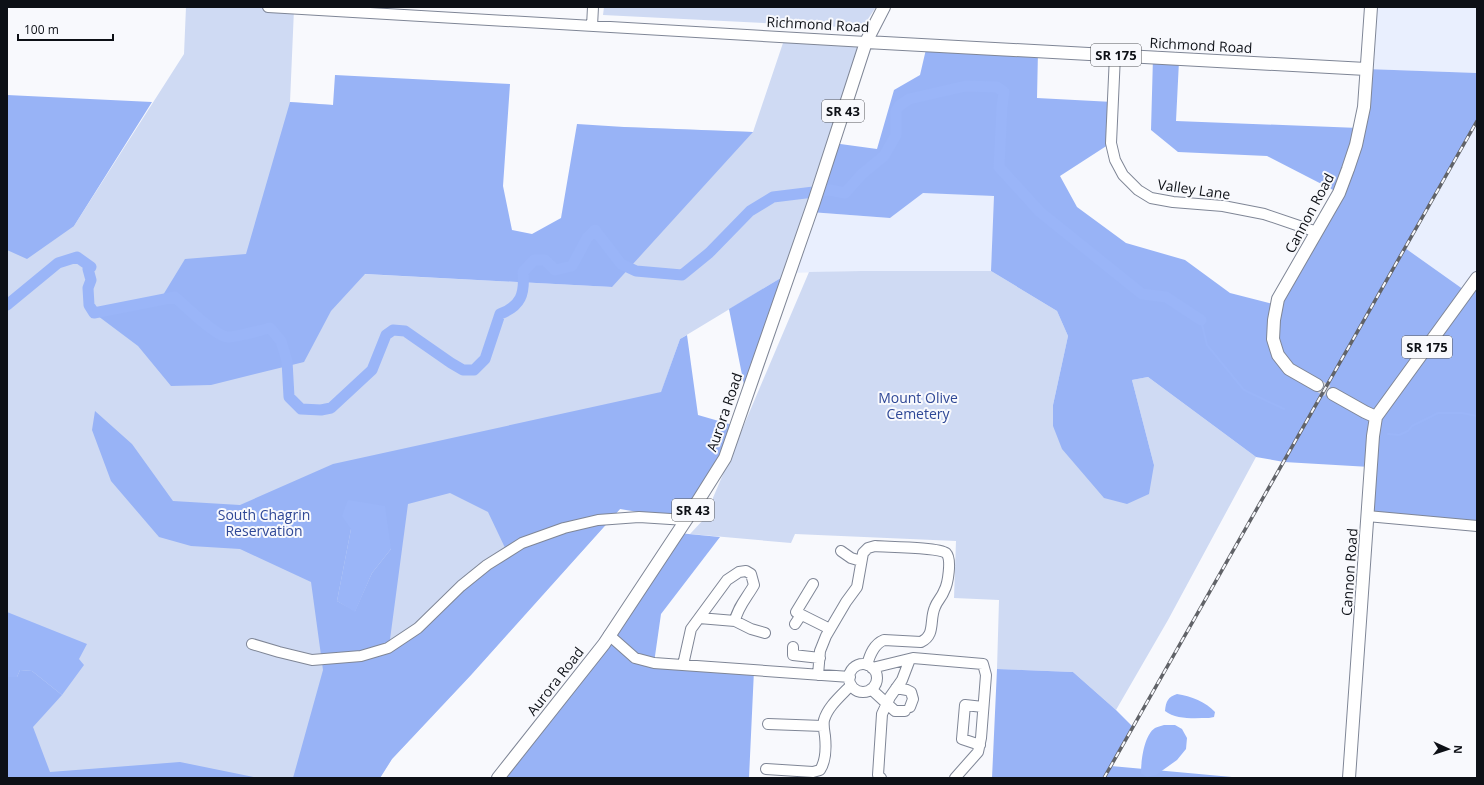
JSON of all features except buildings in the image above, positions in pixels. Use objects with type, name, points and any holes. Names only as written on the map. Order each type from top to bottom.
[{"type":"main road","name":"Aurora Road","points":[[498,778],[609,635],[686,520],[724,458],[814,202],[866,42],[884,7]]},
{"type":"main road","name":"Cannon Road","points":[[1317,385],[1289,369],[1278,355],[1273,339],[1274,320],[1278,299],[1339,193],[1354,151],[1364,107],[1371,7]]},
{"type":"main road","name":"Richmond Road","points":[[866,42],[1366,69]]},
{"type":"main road","name":"SR 175","points":[[1376,417],[1477,278]]},
{"type":"main road","points":[[1333,394],[1376,417]]},
{"type":"main road","name":"Cannon Road","points":[[1349,778],[1372,436],[1376,417]]},
{"type":"street","name":"Richmond Road","points":[[268,7],[866,42]]},
{"type":"street","points":[[592,26],[593,7]]},
{"type":"street","name":"Valley Lane","points":[[1115,55],[1111,143],[1115,160],[1123,175],[1138,190],[1151,198],[1173,202],[1223,206],[1264,214],[1317,232]]},
{"type":"street","points":[[1367,516],[1477,526]]},
{"type":"street","points":[[252,644],[312,660],[361,656],[388,648],[418,628],[461,586],[481,569],[522,544],[564,528],[598,520],[639,517],[686,520]]},
{"type":"street","points":[[818,675],[820,652],[830,629],[857,587],[861,561],[865,551],[868,548],[875,546],[936,549],[942,551],[949,557],[948,581],[945,591],[934,609],[929,636],[921,642],[884,640],[879,642],[874,648],[870,666]]},
{"type":"street","points":[[842,551],[851,558],[861,561]]},
{"type":"street","points":[[683,665],[691,629],[727,580],[736,573],[746,571],[751,574],[754,584],[738,610],[735,621]]},
{"type":"street","points":[[814,584],[796,612],[830,629]]},
{"type":"street","points":[[795,624],[801,615]]},
{"type":"street","points":[[699,618],[735,621],[751,629],[765,633]]},
{"type":"street","points":[[609,635],[636,658],[654,663],[818,675],[850,681],[857,690],[860,691],[868,691],[876,683],[877,679],[875,671],[870,666]]},
{"type":"street","points":[[793,647],[793,655],[820,658]]},
{"type":"street","points":[[766,769],[813,772],[820,770],[824,761],[824,721],[829,709],[850,681],[852,669],[859,665],[870,666],[921,658],[983,664],[986,675],[980,745],[978,752],[955,778]]},
{"type":"street","points":[[881,778],[878,775],[882,714],[886,704],[902,680],[910,659]]},
{"type":"street","points":[[871,689],[895,711],[908,709],[913,699],[911,692],[896,688]]},
{"type":"street","points":[[980,745],[962,739],[965,705],[983,707]]},
{"type":"street","points":[[768,724],[823,726]]},
{"type":"shaded area","points":[[1371,7],[1477,7],[1477,73],[1366,69]]},
{"type":"shaded area","points":[[1477,121],[1477,278],[1467,292],[1405,248]]},
{"type":"shaded area","points":[[923,192],[995,196],[991,271],[861,271],[789,273],[810,212],[890,218]]},
{"type":"shaded area","points":[[348,500],[385,506],[391,549],[372,573],[355,612],[337,601],[351,529],[342,516]]},
{"type":"shaded area","points":[[7,612],[87,644],[79,659],[84,665],[62,695],[32,671],[20,670],[17,677],[7,677]]},
{"type":"shaded area","points":[[1177,694],[1188,696],[1203,702],[1215,712],[1214,717],[1186,718],[1169,714],[1165,711],[1167,702],[1171,697]]},
{"type":"shaded area","points":[[1164,725],[1175,725],[1182,729],[1187,738],[1186,749],[1177,760],[1156,775],[1147,777],[1141,773],[1146,742],[1151,731]]},
{"type":"green space","name":"South Chagrin Reservation","points":[[186,7],[268,7],[294,9],[290,102],[334,105],[325,272],[612,287],[624,127],[753,132],[785,37],[866,42],[789,273],[680,339],[620,509],[471,675],[392,759],[380,778],[7,778],[7,222],[74,226],[184,54]]},
{"type":"green space","points":[[604,7],[876,7],[862,28],[603,15]]},
{"type":"green space","points":[[927,45],[1038,51],[1037,98],[1113,102],[1111,143],[1060,176],[1077,207],[1126,243],[1185,260],[1230,293],[1277,305],[1339,193],[1267,156],[1178,152],[1151,130],[1153,57],[1179,61],[1176,121],[1359,128],[1366,69],[1477,73],[1477,121],[1405,248],[1467,292],[1477,278],[1477,526],[1367,516],[1370,467],[1284,462],[1256,457],[1148,377],[1132,380],[1154,465],[1149,494],[1127,504],[1104,498],[1062,449],[1053,426],[1053,405],[1068,336],[1057,311],[991,271],[994,196],[923,193],[890,218],[810,212],[833,143],[877,149],[894,90],[920,75]]},
{"type":"green space","points":[[335,75],[510,84],[503,186],[512,230],[532,234],[561,218],[577,124],[753,132],[612,287],[365,274],[331,311],[304,362],[211,385],[171,386],[138,346],[94,313],[160,300],[185,259],[246,254],[290,102],[333,105]]},
{"type":"green space","points":[[7,95],[152,102],[74,226],[27,259],[7,250]]},
{"type":"green space","name":"Mount Olive Cemetery","points":[[991,271],[1057,311],[1068,336],[1053,405],[1053,426],[1154,465],[1132,380],[1148,377],[1256,457],[1168,620],[1116,710],[1073,672],[997,669],[999,600],[954,598],[956,541],[795,534],[791,543],[690,534],[704,519],[809,272]]},
{"type":"green space","points":[[789,273],[746,395],[729,309]]},
{"type":"green space","points":[[687,335],[698,415],[736,426],[686,520],[620,509],[471,675],[392,759],[380,778],[293,778],[323,670],[311,582],[240,549],[191,546],[159,537],[111,481],[92,430],[95,411],[132,444],[173,501],[240,505],[333,464],[661,392],[680,339]],"holes":[[[450,493],[488,512],[507,552],[389,647],[408,504]],[[351,529],[391,549],[372,573],[355,611],[337,601]]]},
{"type":"green space","points":[[678,533],[720,537],[661,614],[654,663],[754,670],[749,778],[498,778],[604,644]]},
{"type":"green space","points":[[997,669],[1073,672],[1133,727],[1111,766],[1243,778],[992,778]]},
{"type":"green space","points":[[20,670],[32,671],[62,695],[33,727],[50,772],[180,762],[259,778],[7,778],[7,677],[17,677]]},
{"type":"waterway","points":[[7,305],[58,263],[77,257],[91,267],[88,269],[91,280],[88,288],[89,305],[94,313],[175,297],[208,326],[227,337],[270,328],[281,341],[287,361],[289,397],[301,409],[321,410],[331,408],[372,370],[386,335],[393,330],[405,331],[463,370],[474,370],[485,359],[500,314],[513,307],[520,298],[523,287],[523,272],[534,260],[545,260],[555,270],[572,266],[587,238],[595,230],[621,264],[636,271],[682,275],[709,253],[750,211],[773,197],[830,190],[845,193],[862,174],[884,156],[896,135],[896,111],[899,106],[909,99],[966,86],[997,87],[1004,92],[999,167],[1040,212],[1142,294],[1166,297],[1201,320]]},
{"type":"waterway","points":[[1201,320],[1207,345],[1244,390],[1284,409]]},
{"type":"waterway","points":[[1388,434],[1399,435],[1408,431],[1412,426],[1438,413],[1462,413],[1477,416]]},
{"type":"tunnel","points":[[1317,385],[1333,394]]},
{"type":"railway","points":[[1104,778],[1477,121]]}]
